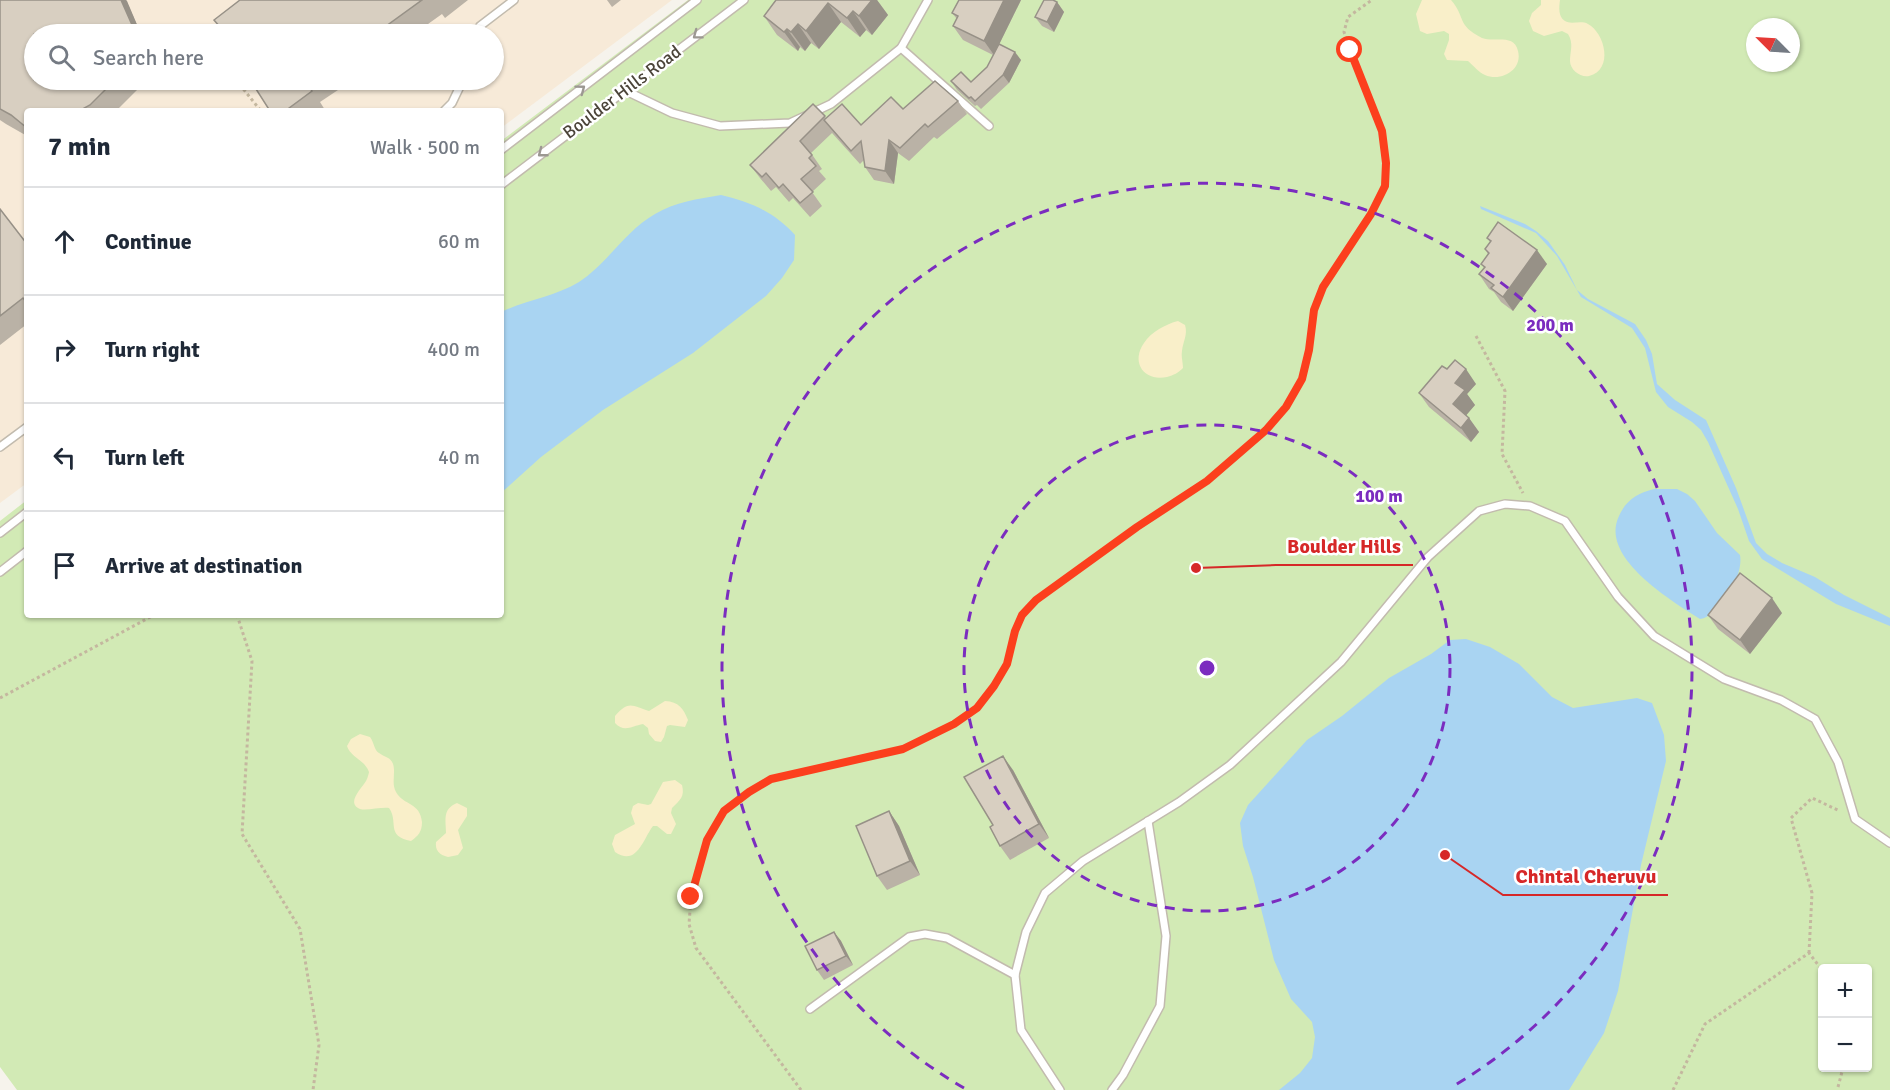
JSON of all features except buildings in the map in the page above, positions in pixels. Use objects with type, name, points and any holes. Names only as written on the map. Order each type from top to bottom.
[{"type":"lane","points":[[483,24],[514,0]]},
{"type":"lane","name":"Boulder Hills Road","points":[[504,148],[697,0]]},
{"type":"lane","name":"Boulder Hills Road","points":[[504,183],[744,0]]},
{"type":"lane","points":[[624,90],[672,113],[720,126],[790,123],[831,104],[901,48],[928,0]]},
{"type":"lane","points":[[901,48],[988,126]]},
{"type":"lane","points":[[447,108],[459,90]]},
{"type":"lane","points":[[0,447],[24,429]]},
{"type":"lane","points":[[1060,1090],[1021,1030],[1015,975],[1026,932],[1045,892],[1083,861],[1179,802],[1230,765],[1332,670],[1428,557],[1479,511],[1505,504],[1530,506],[1565,521],[1618,597],[1654,636],[1724,679],[1781,700],[1815,719],[1838,762],[1855,819],[1890,843]]},
{"type":"lane","points":[[0,533],[24,514]]},
{"type":"lane","points":[[0,572],[24,553]]},
{"type":"lane","points":[[1112,1090],[1123,1075],[1160,1006],[1166,936],[1148,821]]},
{"type":"lane","points":[[810,1009],[909,937],[925,934],[947,938],[1015,975]]},
{"type":"path","points":[[801,1090],[696,948],[689,924],[691,897],[707,840],[724,811],[771,779],[903,749],[954,724],[977,708],[1007,664],[1015,631],[1022,615],[1036,600],[1137,527],[1207,481],[1266,430],[1286,407],[1302,379],[1309,350],[1314,310],[1323,287],[1371,214],[1385,186],[1386,163],[1382,131],[1344,32],[1348,17],[1372,0]]},
{"type":"path","points":[[244,90],[259,108]]},
{"type":"path","points":[[1476,336],[1505,391],[1502,454],[1530,506]]},
{"type":"path","points":[[0,698],[148,618]]},
{"type":"path","points":[[238,618],[252,662],[242,834],[300,929],[319,1045],[314,1090]]},
{"type":"path","points":[[1818,965],[1809,953],[1812,893],[1791,818],[1812,798],[1855,819]]},
{"type":"path","points":[[1673,1090],[1705,1024],[1809,953]]},
{"type":"path","points":[[1838,1087],[1842,1072]]},
{"type":"shaded area","points":[[0,0],[672,0],[504,126],[504,108],[24,108],[24,485],[0,503]]},
{"type":"green space","points":[[688,0],[1890,0],[1890,1090],[17,1090],[0,1067],[0,521],[24,502],[24,618],[504,618],[504,139]]},
{"type":"sand","points":[[1422,0],[1451,0],[1468,29],[1482,38],[1508,40],[1516,45],[1519,58],[1514,69],[1504,75],[1491,77],[1480,72],[1468,61],[1447,60],[1444,54],[1449,34],[1444,31],[1427,34],[1420,31],[1416,14]]},
{"type":"sand","points":[[1541,0],[1560,0],[1560,12],[1563,19],[1570,23],[1588,24],[1599,35],[1604,59],[1602,67],[1597,72],[1586,76],[1579,75],[1574,70],[1570,64],[1571,44],[1568,34],[1562,31],[1544,36],[1533,31],[1529,21],[1532,13],[1541,5]]},
{"type":"sand","points":[[1178,321],[1185,325],[1186,329],[1182,353],[1183,368],[1167,377],[1152,377],[1146,374],[1139,364],[1140,350],[1144,343],[1159,329]]},
{"type":"sand","points":[[665,701],[680,706],[688,720],[685,727],[667,726],[661,742],[655,741],[643,724],[622,728],[615,723],[615,716],[627,706],[649,711]]},
{"type":"sand","points":[[360,734],[370,737],[377,752],[392,762],[396,792],[403,800],[415,807],[421,816],[420,831],[411,841],[403,839],[395,832],[389,808],[360,809],[354,803],[369,772],[347,746],[351,739]]},
{"type":"sand","points":[[675,780],[682,785],[683,793],[672,808],[671,813],[676,824],[671,834],[653,826],[634,854],[623,856],[615,852],[612,844],[615,835],[635,824],[631,813],[633,806],[638,803],[651,804],[663,782]]},
{"type":"sand","points":[[457,803],[467,808],[467,816],[458,830],[463,848],[458,855],[448,857],[438,852],[436,842],[446,833],[449,808]]},
{"type":"water","points":[[721,195],[761,209],[779,220],[795,235],[794,260],[766,296],[693,353],[603,410],[541,457],[504,490],[504,311],[579,282],[644,221],[663,210],[687,201]]},
{"type":"water","points":[[1480,206],[1525,224],[1536,231],[1548,241],[1565,265],[1577,290],[1588,299],[1635,324],[1652,354],[1657,384],[1675,400],[1706,420],[1736,488],[1756,543],[1767,554],[1782,563],[1815,577],[1844,595],[1890,618],[1890,626],[1836,604],[1762,559],[1749,541],[1738,509],[1701,430],[1668,407],[1656,392],[1645,348],[1632,328],[1581,297],[1557,256],[1536,233],[1481,209]]},
{"type":"water","points":[[1654,489],[1677,489],[1687,494],[1695,501],[1717,533],[1740,555],[1735,583],[1723,603],[1708,616],[1700,619],[1656,589],[1628,562],[1619,547],[1616,531],[1622,510],[1633,498]]},
{"type":"water","points":[[1466,639],[1490,647],[1519,664],[1552,697],[1573,708],[1637,698],[1652,703],[1664,735],[1666,761],[1641,865],[1618,991],[1604,1033],[1569,1090],[1279,1090],[1300,1073],[1312,1058],[1315,1037],[1312,1022],[1291,999],[1274,960],[1243,846],[1240,823],[1248,805],[1307,740],[1342,716],[1389,678],[1431,654],[1450,640]]},
{"type":"place","name":"Boulder Hills","points":[[1196,568]]},
{"type":"place","name":"Chintal Cheruvu","points":[[1445,855]]},
{"type":"route","points":[[691,897],[707,840],[724,811],[771,779],[903,749],[954,724],[977,708],[1007,664],[1015,631],[1022,615],[1036,600],[1137,527],[1207,481],[1266,430],[1286,407],[1302,379],[1309,350],[1314,310],[1323,287],[1371,214],[1385,186],[1386,163],[1382,131],[1350,50]]}]
